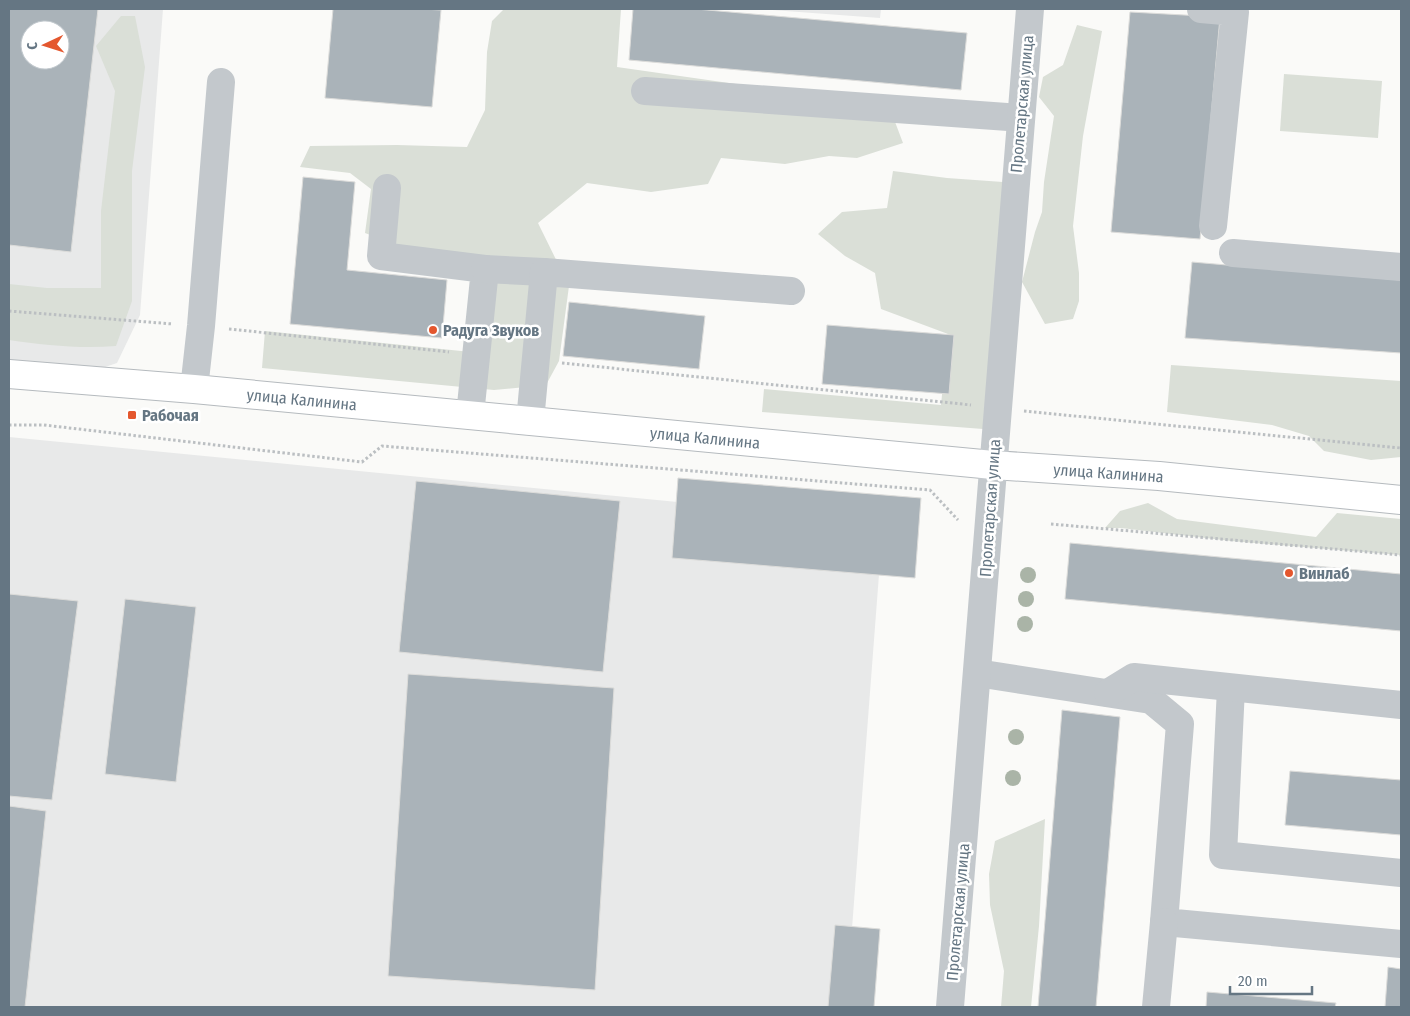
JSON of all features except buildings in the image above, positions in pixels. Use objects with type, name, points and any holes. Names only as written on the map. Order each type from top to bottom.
[{"type":"main road","name":"улица Калинина","points":[[9,374],[194,389],[993,466],[1159,476],[1401,500]]},
{"type":"street","name":"Пролетарская улица","points":[[950,1007],[1030,9]]},
{"type":"street","points":[[1201,9],[1235,12],[1213,226]]},
{"type":"street","points":[[194,389],[221,82]]},
{"type":"street","points":[[645,91],[1020,118]]},
{"type":"street","points":[[387,188],[381,256],[484,269],[791,291]]},
{"type":"street","points":[[1233,253],[1401,267]]},
{"type":"street","points":[[470,415],[484,269]]},
{"type":"street","points":[[530,421],[544,272]]},
{"type":"street","points":[[977,673],[1151,700],[1180,724],[1156,1007]]},
{"type":"street","points":[[1108,693],[1134,677],[1401,705]]},
{"type":"street","points":[[1231,688],[1223,855],[1401,873]]},
{"type":"street","points":[[1164,922],[1401,944]]},
{"type":"path","points":[[9,311],[201,326],[476,355]]},
{"type":"path","points":[[535,360],[1401,448]]},
{"type":"path","points":[[9,425],[44,425],[362,462],[382,446],[930,490],[958,520]]},
{"type":"path","points":[[1051,524],[1401,555]]},
{"type":"shaded area","points":[[9,9],[163,9],[140,315],[117,363],[87,373],[9,366]]},
{"type":"shaded area","points":[[504,9],[621,9],[617,67],[889,106],[903,143],[857,158],[829,156],[785,164],[721,158],[708,184],[651,192],[587,183],[538,223],[569,286],[559,361],[546,385],[494,390],[262,368],[265,331],[471,352],[479,272],[421,254],[365,233],[371,189],[350,173],[300,167],[310,146],[397,145],[467,147],[485,110],[487,52],[492,21]]},
{"type":"shaded area","points":[[759,9],[881,9],[880,18]]},
{"type":"shaded area","points":[[121,16],[135,16],[145,67],[132,171],[132,301],[116,346],[62,346],[9,340],[9,284],[47,288],[101,288],[101,211],[115,91],[96,46]]},
{"type":"shaded area","points":[[1077,25],[1102,31],[1083,136],[1073,226],[1079,273],[1079,301],[1073,319],[1045,324],[1022,282],[1042,212],[1044,182],[1054,116],[1039,97],[1043,77],[1063,65]]},
{"type":"shaded area","points":[[1284,74],[1382,81],[1378,138],[1280,131]]},
{"type":"shaded area","points":[[893,171],[947,178],[1003,182],[983,429],[762,412],[764,389],[941,405],[948,334],[881,309],[875,273],[845,256],[818,234],[842,212],[887,208]]},
{"type":"shaded area","points":[[1171,365],[1401,381],[1401,457],[1371,460],[1324,451],[1309,436],[1272,425],[1167,412]]},
{"type":"shaded area","points":[[9,437],[883,522],[846,1007],[9,1007]]},
{"type":"shaded area","points":[[1148,503],[1177,519],[1316,537],[1337,513],[1401,519],[1401,555],[1231,541],[1121,528],[1105,528],[1120,511]]},
{"type":"shaded area","points":[[1045,819],[1039,926],[1031,1007],[1001,1007],[1004,971],[990,905],[989,874],[995,841]]},
{"type":"place","name":"Радуга Звуков","points":[[433,330]]},
{"type":"place","name":"Рабочая","points":[[132,415]]},
{"type":"place","name":"Винлаб","points":[[1289,573]]}]
